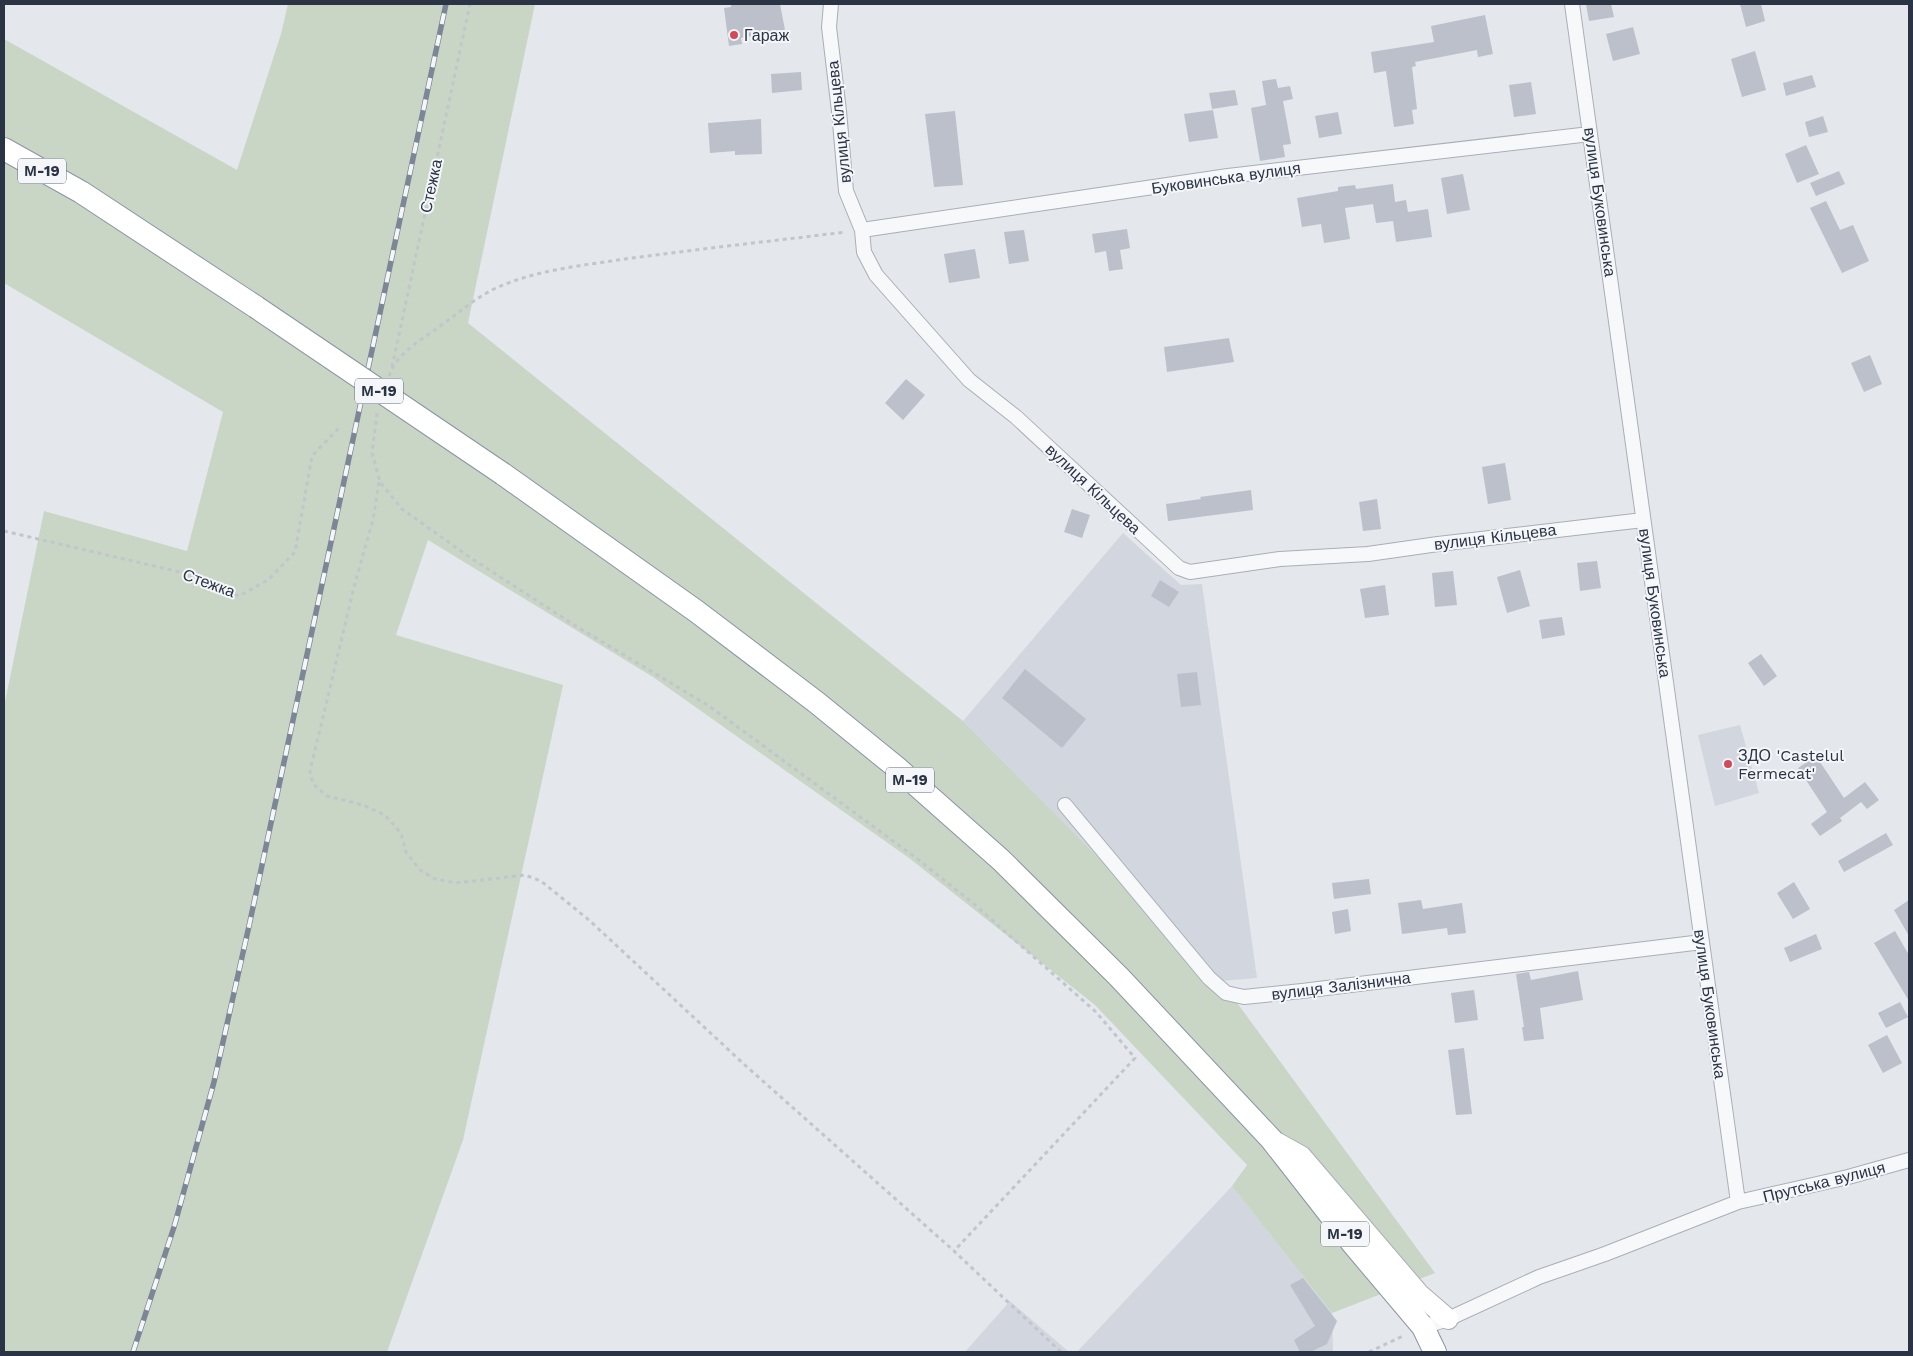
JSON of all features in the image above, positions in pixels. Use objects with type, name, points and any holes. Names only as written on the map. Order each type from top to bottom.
[{"type":"highway","name":"М-19","points":[[4,149],[81,192],[256,307],[503,474],[696,612],[816,702],[896,767],[1001,860],[1119,977],[1271,1140],[1353,1244],[1423,1326],[1434,1352]]},
{"type":"main road","points":[[1271,1140],[1301,1156],[1419,1294],[1448,1319]]},
{"type":"street","name":"вулиця Кільцева","points":[[831,4],[829,27],[846,191],[862,230],[864,252],[876,275],[969,380],[1016,417],[1180,568],[1190,572],[1280,559],[1368,554],[1643,520]]},
{"type":"street","name":"вулиця Буковинська","points":[[1572,4],[1738,1202]]},
{"type":"street","name":"Буковинська вулиця","points":[[862,230],[1228,176],[1590,134]]},
{"type":"street","name":"вулиця Залізнична","points":[[1065,805],[1209,978],[1226,993],[1244,997],[1702,942]]},
{"type":"street","name":"Прутська вулиця","points":[[1423,1326],[1448,1319],[1539,1277],[1605,1254],[1738,1202],[1848,1177],[1909,1160]]},
{"type":"path","name":"Стежка","points":[[392,368],[470,4]]},
{"type":"path","name":"Стежка","points":[[4,531],[184,572],[239,596],[268,580],[295,552],[312,456],[340,427]]},
{"type":"path","points":[[380,482],[373,520],[355,583],[310,771],[313,784],[327,796],[363,805],[385,815],[401,834],[406,852],[420,870],[435,879],[456,883],[525,875],[541,881],[589,920],[746,1066],[954,1251],[1061,1352]]},
{"type":"path","points":[[1369,1352],[1423,1326]]},
{"type":"shaded area","points":[[1123,533],[1181,585],[1202,584],[1257,978],[1221,981],[963,721]]},
{"type":"shaded area","name":"ЗДО 'Castelul Fermecat'","points":[[1740,725],[1759,793],[1715,806],[1698,735]]},
{"type":"shaded area","points":[[1232,1186],[1332,1313],[1333,1352],[1077,1352]]},
{"type":"shaded area","points":[[1010,1301],[1069,1352],[965,1352]]},
{"type":"green space","points":[[288,4],[535,4],[468,323],[963,721],[1221,981],[1435,1273],[1332,1313],[1232,1186],[1247,1165],[1095,1005],[909,858],[653,677],[428,540],[396,635],[563,685],[463,1140],[387,1352],[4,1352],[4,707],[44,511],[187,551],[223,412],[4,283],[4,39],[237,170],[281,34]]},
{"type":"building","points":[[731,4],[780,4],[785,30],[741,38],[742,44],[729,46],[724,8],[731,7]]},
{"type":"building","points":[[1586,4],[1611,4],[1614,17],[1589,21]]},
{"type":"building","points":[[1740,4],[1761,4],[1765,21],[1746,27]]},
{"type":"building","points":[[1485,15],[1493,54],[1478,57],[1477,50],[1415,62],[1416,66],[1412,67],[1417,109],[1412,110],[1414,124],[1394,127],[1386,71],[1374,73],[1371,52],[1434,42],[1431,26]]},
{"type":"building","points":[[1633,27],[1640,54],[1613,61],[1606,34]]},
{"type":"building","points":[[1755,51],[1766,90],[1742,97],[1731,59]]},
{"type":"building","points":[[801,72],[802,90],[772,93],[771,74]]},
{"type":"building","points":[[1812,75],[1816,87],[1786,96],[1783,83]]},
{"type":"building","points":[[1276,79],[1278,88],[1290,86],[1293,99],[1283,101],[1291,144],[1283,145],[1285,157],[1260,161],[1251,108],[1266,105],[1262,81]]},
{"type":"building","points":[[1531,82],[1536,114],[1514,117],[1509,85]]},
{"type":"building","points":[[1235,90],[1238,105],[1212,109],[1209,93]]},
{"type":"building","points":[[1213,110],[1218,138],[1189,142],[1184,114]]},
{"type":"building","points":[[955,111],[963,185],[934,187],[925,114]]},
{"type":"building","points":[[1338,112],[1342,134],[1319,138],[1315,116]]},
{"type":"building","points":[[1823,116],[1828,132],[1809,137],[1805,122]]},
{"type":"building","points":[[761,119],[762,154],[735,155],[735,151],[710,153],[708,123]]},
{"type":"building","points":[[1806,145],[1819,174],[1797,183],[1785,154]]},
{"type":"building","points":[[1839,171],[1845,184],[1816,196],[1810,183]]},
{"type":"building","points":[[1463,174],[1470,210],[1447,214],[1441,178]]},
{"type":"building","points":[[1393,184],[1395,202],[1406,200],[1408,212],[1428,209],[1432,237],[1396,242],[1393,221],[1376,223],[1373,204],[1345,208],[1350,239],[1324,243],[1321,224],[1302,227],[1297,198],[1338,191],[1338,187],[1355,185],[1356,189]]},
{"type":"building","points":[[1826,201],[1840,230],[1853,225],[1869,261],[1842,273],[1810,208]]},
{"type":"building","points":[[1127,229],[1130,248],[1120,250],[1123,269],[1109,271],[1106,251],[1095,253],[1092,234]]},
{"type":"building","points":[[1024,230],[1029,261],[1009,264],[1004,232]]},
{"type":"building","points":[[975,249],[980,278],[949,283],[944,254]]},
{"type":"building","points":[[1229,338],[1234,362],[1167,372],[1164,347]]},
{"type":"building","points":[[1870,355],[1882,384],[1864,392],[1851,363]]},
{"type":"building","points":[[906,379],[925,395],[903,420],[885,403]]},
{"type":"building","points":[[1505,463],[1511,500],[1488,504],[1482,467]]},
{"type":"building","points":[[1251,490],[1253,510],[1168,521],[1166,504]]},
{"type":"building","points":[[1377,499],[1381,529],[1363,531],[1359,502]]},
{"type":"building","points":[[1072,509],[1090,515],[1082,538],[1064,532]]},
{"type":"building","points":[[1597,561],[1601,588],[1580,591],[1577,563]]},
{"type":"building","points":[[1520,570],[1530,606],[1507,613],[1497,577]]},
{"type":"building","points":[[1453,571],[1457,605],[1435,607],[1432,573]]},
{"type":"building","points":[[1160,580],[1179,592],[1169,607],[1151,596]]},
{"type":"building","points":[[1385,585],[1389,615],[1365,618],[1360,589]]},
{"type":"building","points":[[1562,617],[1565,635],[1542,639],[1539,620]]},
{"type":"building","points":[[1761,654],[1777,676],[1764,686],[1748,663]]},
{"type":"building","points":[[1025,669],[1086,719],[1062,748],[1002,698]]},
{"type":"building","points":[[1197,672],[1201,705],[1181,707],[1177,674]]},
{"type":"building","points":[[1816,756],[1844,798],[1865,782],[1879,800],[1867,809],[1861,802],[1840,818],[1842,821],[1820,836],[1811,824],[1827,812],[1798,768]]},
{"type":"building","points":[[1886,833],[1893,845],[1844,872],[1838,861]]},
{"type":"building","points":[[1369,879],[1371,894],[1334,899],[1332,883]]},
{"type":"building","points":[[1794,882],[1810,909],[1793,919],[1777,893]]},
{"type":"building","points":[[1421,900],[1423,909],[1462,903],[1466,933],[1448,935],[1447,928],[1402,934],[1398,903]]},
{"type":"building","points":[[1909,900],[1909,936],[1894,910]]},
{"type":"building","points":[[1348,909],[1351,931],[1335,934],[1332,912]]},
{"type":"building","points":[[1895,931],[1909,955],[1909,1001],[1874,943]]},
{"type":"building","points":[[1816,934],[1822,949],[1790,962],[1784,948]]},
{"type":"building","points":[[1578,971],[1583,1000],[1540,1008],[1544,1039],[1524,1041],[1522,1027],[1524,1027],[1516,974],[1529,972],[1531,980]]},
{"type":"building","points":[[1474,990],[1478,1020],[1455,1023],[1451,993]]},
{"type":"building","points":[[1900,1002],[1908,1017],[1886,1028],[1878,1013]]},
{"type":"building","points":[[1887,1035],[1902,1063],[1883,1073],[1868,1045]]},
{"type":"building","points":[[1464,1048],[1472,1114],[1456,1115],[1448,1050]]},
{"type":"building","points":[[1303,1278],[1337,1321],[1327,1344],[1310,1352],[1300,1352],[1294,1340],[1315,1326],[1290,1285]]},
{"type":"railway","points":[[133,1352],[174,1227],[214,1082],[446,4]]},
{"type":"place","name":"Гараж","points":[[734,35]]},
{"type":"place","name":"ЗДО 'Castelul Fermecat'","points":[[1728,764]]}]
